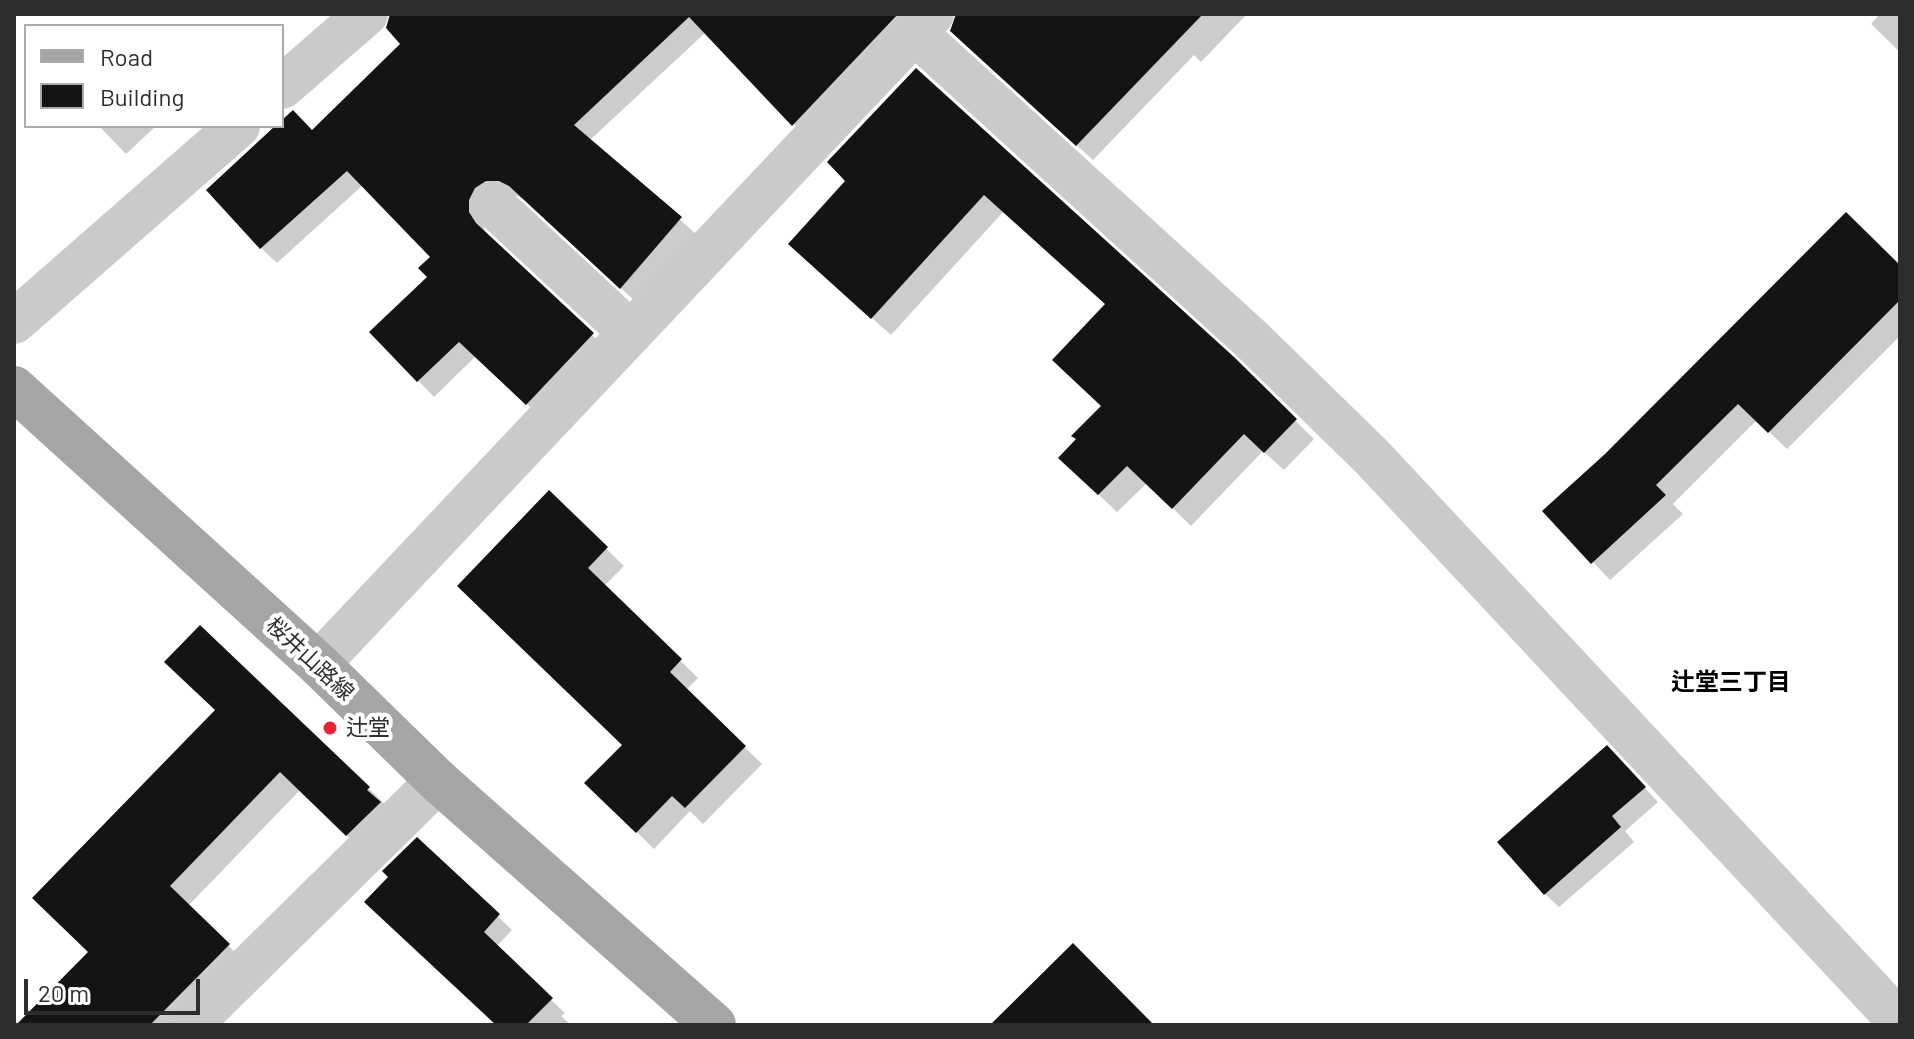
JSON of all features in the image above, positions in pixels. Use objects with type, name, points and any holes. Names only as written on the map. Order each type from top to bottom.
[{"type":"main road","name":"桜井山路線","points":[[14,388],[318,664],[438,781],[714,1025]]},
{"type":"street","points":[[284,85],[366,14]]},
{"type":"street","points":[[318,664],[924,24],[1372,457],[1900,1022]]},
{"type":"street","points":[[14,322],[236,128]]},
{"type":"street","points":[[493,205],[631,333]]},
{"type":"street","points":[[190,1025],[438,781]]},
{"type":"building","points":[[390,14],[898,14],[792,126],[689,17],[574,125],[682,217],[620,289],[509,186],[499,181],[486,181],[475,188],[469,200],[469,212],[476,223],[594,333],[526,405],[459,342],[417,382],[369,332],[427,277],[418,268],[430,257],[347,171],[260,249],[206,190],[273,128],[284,128],[284,118],[293,110],[312,130],[400,44],[386,28]]},
{"type":"building","points":[[956,14],[1203,14],[1076,146],[950,31]]},
{"type":"building","points":[[916,68],[1234,357],[1297,419],[1264,453],[1244,434],[1172,509],[1127,466],[1098,495],[1058,458],[1076,439],[1071,436],[1101,406],[1052,360],[1105,304],[984,195],[871,319],[788,244],[845,181],[827,162]]},
{"type":"building","points":[[1846,212],[1900,265],[1900,300],[1768,433],[1738,404],[1656,485],[1666,495],[1591,564],[1542,511],[1605,454]]},
{"type":"building","points":[[549,490],[608,547],[588,568],[682,659],[670,672],[746,746],[685,808],[672,796],[636,833],[584,783],[622,745],[457,586]]},
{"type":"building","points":[[200,625],[370,787],[367,790],[381,802],[346,836],[280,772],[170,886],[230,944],[150,1025],[16,1025],[88,952],[32,898],[215,710],[164,662]]},
{"type":"building","points":[[1607,745],[1646,787],[1612,816],[1621,827],[1544,895],[1497,842]]},
{"type":"building","points":[[417,837],[500,914],[484,932],[553,998],[526,1025],[496,1025],[364,902],[388,877],[382,871]]},
{"type":"building","points":[[1073,943],[1154,1025],[990,1025]]},
{"type":"place","name":"辻堂","points":[[330,728]]},
{"type":"district","name":"辻堂三丁目","points":[[1731,682]]}]
